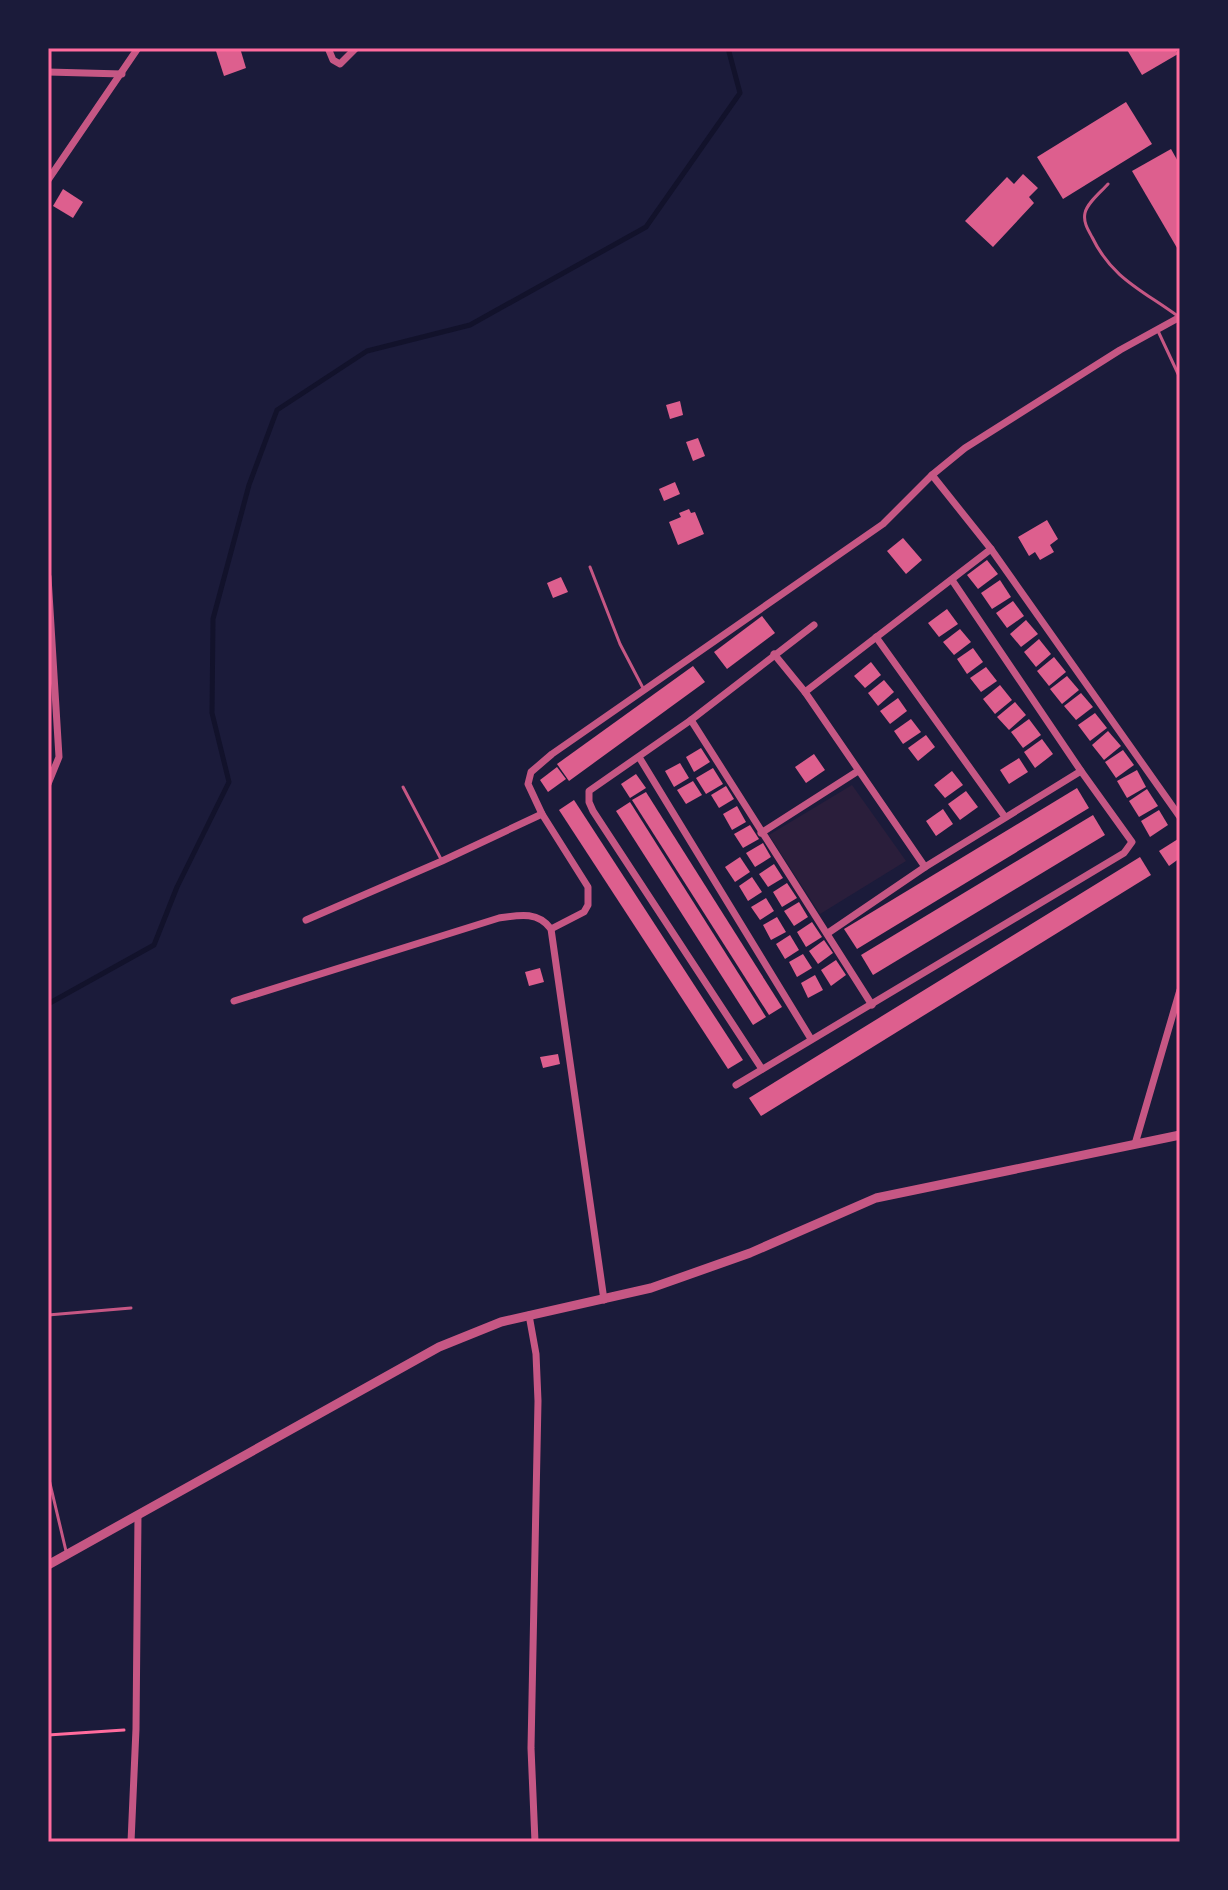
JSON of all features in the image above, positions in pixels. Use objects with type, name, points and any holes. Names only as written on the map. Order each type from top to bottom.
[{"type":"street","points":[[48,180],[138,48]]},
{"type":"street","points":[[328,48],[333,60],[340,64],[356,48]]},
{"type":"street","points":[[48,72],[122,74]]},
{"type":"street","points":[[48,162],[60,163]]},
{"type":"street","points":[[551,929],[584,912],[589,897],[583,877],[542,814],[528,784],[531,772],[552,754],[883,524],[932,475],[1003,423],[1180,317]]},
{"type":"street","points":[[932,475],[991,549],[1180,817]]},
{"type":"street","points":[[805,692],[991,549]]},
{"type":"street","points":[[48,577],[59,757],[48,784]]},
{"type":"street","points":[[736,1085],[1124,853],[1132,842],[952,580]]},
{"type":"street","points":[[762,1069],[589,802],[589,791],[691,720],[814,625]]},
{"type":"street","points":[[876,637],[1005,817]]},
{"type":"street","points":[[774,654],[805,692],[925,867]]},
{"type":"street","points":[[691,720],[872,1005]]},
{"type":"street","points":[[639,757],[811,1039]]},
{"type":"street","points":[[761,833],[858,771]]},
{"type":"street","points":[[828,933],[925,867],[1081,771]]},
{"type":"street","points":[[306,920],[542,814]]},
{"type":"street","points":[[234,1001],[499,918],[519,915],[545,920],[551,929],[604,1300]]},
{"type":"street","points":[[1135,1144],[1180,990]]},
{"type":"street","points":[[48,1565],[439,1347],[480,1329],[651,1288],[750,1253],[876,1198],[1180,1135]]},
{"type":"street","points":[[529,1315],[536,1354],[538,1401],[531,1748],[535,1842]]},
{"type":"street","points":[[131,1842],[136,1729],[138,1515]]},
{"type":"lane","points":[[1108,184],[1086,209],[1084,216],[1096,246],[1116,273],[1131,286],[1180,317]]},
{"type":"lane","points":[[1157,329],[1180,378]]},
{"type":"lane","points":[[590,567],[620,644],[644,690]]},
{"type":"lane","points":[[403,787],[442,861]]},
{"type":"lane","points":[[48,1315],[131,1308]]},
{"type":"lane","points":[[48,1475],[67,1555]]},
{"type":"path","points":[[48,1735],[136,1729]]},
{"type":"shaded area","points":[[852,785],[906,861],[820,914],[769,835]]},
{"type":"building","points":[[215,48],[240,48],[246,68],[224,76]]},
{"type":"building","points":[[1126,48],[1174,48],[1178,54],[1142,75]]},
{"type":"building","points":[[1126,102],[1152,144],[1063,199],[1037,157]]},
{"type":"building","points":[[1171,149],[1180,165],[1180,253],[1132,171]]},
{"type":"building","points":[[1023,174],[1038,188],[1029,197],[1034,203],[993,247],[965,221],[1007,177],[1014,184]]},
{"type":"building","points":[[63,189],[83,202],[73,218],[53,206]]},
{"type":"building","points":[[680,401],[683,415],[670,419],[666,405]]},
{"type":"building","points":[[698,438],[705,456],[693,461],[686,442]]},
{"type":"building","points":[[675,482],[680,494],[664,501],[659,489]]},
{"type":"building","points":[[689,509],[691,513],[695,512],[704,534],[678,545],[669,522]]},
{"type":"building","points":[[1047,520],[1058,539],[1050,545],[1054,552],[1040,560],[1035,552],[1029,556],[1018,537]]},
{"type":"building","points":[[903,538],[922,560],[906,574],[887,551]]},
{"type":"building","points":[[987,560],[998,574],[978,589],[967,575]]},
{"type":"building","points":[[561,577],[568,592],[553,598],[547,583]]},
{"type":"building","points":[[1000,580],[1011,597],[992,609],[981,593]]},
{"type":"building","points":[[1013,601],[1024,616],[1007,628],[996,613]]},
{"type":"building","points":[[947,609],[958,624],[939,637],[928,623]]},
{"type":"building","points":[[762,616],[775,633],[727,669],[714,652]]},
{"type":"building","points":[[1026,620],[1038,634],[1021,647],[1010,634]]},
{"type":"building","points":[[960,629],[971,642],[954,655],[943,642]]},
{"type":"building","points":[[1039,639],[1051,654],[1036,667],[1024,652]]},
{"type":"building","points":[[973,648],[983,662],[967,674],[957,659]]},
{"type":"building","points":[[1054,657],[1066,672],[1049,686],[1037,671]]},
{"type":"building","points":[[871,662],[881,675],[865,688],[854,676]]},
{"type":"building","points":[[693,666],[705,682],[569,781],[557,764]]},
{"type":"building","points":[[986,667],[997,681],[981,692],[970,678]]},
{"type":"building","points":[[1067,676],[1079,690],[1062,704],[1050,689]]},
{"type":"building","points":[[884,680],[894,692],[878,706],[868,693]]},
{"type":"building","points":[[1000,685],[1012,700],[995,714],[983,699]]},
{"type":"building","points":[[1081,693],[1093,707],[1076,720],[1064,706]]},
{"type":"building","points":[[898,698],[907,711],[890,724],[880,711]]},
{"type":"building","points":[[1015,702],[1026,715],[1009,730],[997,717]]},
{"type":"building","points":[[1095,713],[1107,728],[1090,741],[1078,725]]},
{"type":"building","points":[[911,719],[921,732],[903,744],[894,731]]},
{"type":"building","points":[[1029,719],[1041,735],[1023,748],[1011,732]]},
{"type":"building","points":[[1108,731],[1121,746],[1104,760],[1092,745]]},
{"type":"building","points":[[926,735],[935,747],[918,761],[908,748]]},
{"type":"building","points":[[1042,739],[1053,754],[1035,768],[1024,752]]},
{"type":"building","points":[[701,748],[710,762],[694,772],[686,757]]},
{"type":"building","points":[[1123,750],[1134,765],[1116,778],[1105,762]]},
{"type":"building","points":[[814,754],[825,770],[806,783],[795,767]]},
{"type":"building","points":[[1019,758],[1028,772],[1009,784],[1000,770]]},
{"type":"building","points":[[680,763],[689,778],[674,787],[665,771]]},
{"type":"building","points":[[557,767],[566,779],[548,792],[540,780]]},
{"type":"building","points":[[713,768],[723,784],[706,794],[696,778]]},
{"type":"building","points":[[1137,770],[1146,787],[1127,798],[1117,781]]},
{"type":"building","points":[[952,771],[963,785],[945,798],[934,785]]},
{"type":"building","points":[[636,774],[646,788],[630,798],[621,784]]},
{"type":"building","points":[[693,781],[702,795],[686,804],[677,790]]},
{"type":"building","points":[[726,786],[734,799],[719,808],[711,795]]},
{"type":"building","points":[[1077,788],[1089,808],[857,949],[844,929]]},
{"type":"building","points":[[1147,789],[1158,806],[1139,817],[1129,801]]},
{"type":"building","points":[[966,791],[978,807],[960,820],[948,804]]},
{"type":"building","points":[[646,792],[782,1007],[769,1015],[632,800]]},
{"type":"building","points":[[574,800],[743,1060],[728,1069],[559,810]]},
{"type":"building","points":[[630,802],[766,1017],[753,1025],[616,811]]},
{"type":"building","points":[[737,806],[746,822],[732,830],[723,814]]},
{"type":"building","points":[[943,809],[953,824],[936,836],[926,821]]},
{"type":"building","points":[[1159,810],[1168,825],[1150,837],[1141,821]]},
{"type":"building","points":[[1093,815],[1105,835],[873,975],[861,955]]},
{"type":"building","points":[[750,825],[759,839],[743,848],[734,834]]},
{"type":"building","points":[[1178,839],[1180,858],[1169,866],[1159,851]]},
{"type":"building","points":[[763,843],[771,857],[755,867],[746,853]]},
{"type":"building","points":[[740,857],[750,872],[735,882],[725,867]]},
{"type":"building","points":[[1140,857],[1151,875],[761,1116],[749,1098]]},
{"type":"building","points":[[774,864],[783,878],[768,887],[759,874]]},
{"type":"building","points":[[752,877],[762,892],[748,901],[739,886]]},
{"type":"building","points":[[787,883],[797,898],[782,907],[773,892]]},
{"type":"building","points":[[766,898],[774,911],[760,920],[751,907]]},
{"type":"building","points":[[799,902],[808,917],[794,926],[784,911]]},
{"type":"building","points":[[777,917],[786,932],[771,940],[763,925]]},
{"type":"building","points":[[812,922],[822,937],[806,947],[797,932]]},
{"type":"building","points":[[790,935],[799,950],[785,959],[776,944]]},
{"type":"building","points":[[824,940],[833,953],[818,964],[809,951]]},
{"type":"building","points":[[803,954],[812,968],[797,977],[789,962]]},
{"type":"building","points":[[836,960],[846,975],[831,986],[821,970]]},
{"type":"building","points":[[540,968],[544,982],[529,986],[525,972]]},
{"type":"building","points":[[815,975],[823,990],[808,998],[801,983]]},
{"type":"building","points":[[558,1054],[560,1064],[543,1068],[540,1057]]},
{"type":"waterway","points":[[48,1004],[154,945],[177,887],[229,782],[212,713],[213,619],[249,485],[277,410],[367,351],[470,325],[646,227],[740,93],[728,48]]}]
